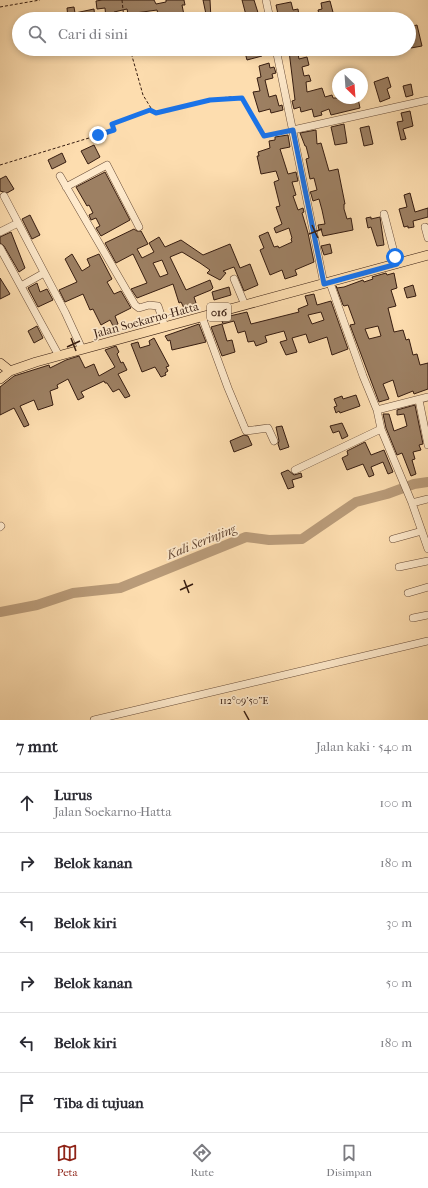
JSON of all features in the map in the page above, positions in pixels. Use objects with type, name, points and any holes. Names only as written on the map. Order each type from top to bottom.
[{"type":"main road","name":"Jalan Soekarno-Hatta","points":[[10,371],[58,356],[80,343],[165,327],[327,284],[428,255]]},
{"type":"main road","points":[[0,363],[10,371]]},
{"type":"main road","name":"016","points":[[0,379],[10,371]]},
{"type":"street","points":[[266,0],[269,12]]},
{"type":"street","points":[[277,56],[327,284],[377,410],[381,429],[409,494],[428,549]]},
{"type":"street","points":[[293,130],[428,100]]},
{"type":"street","points":[[66,187],[107,165],[140,227]]},
{"type":"street","points":[[60,176],[135,305],[139,308],[154,304],[158,306],[165,327]]},
{"type":"street","points":[[4,196],[80,343]]},
{"type":"street","points":[[384,214],[397,264]]},
{"type":"street","points":[[0,232],[18,223]]},
{"type":"street","points":[[425,227],[428,238]]},
{"type":"street","points":[[0,248],[58,356]]},
{"type":"street","points":[[21,286],[44,273]]},
{"type":"street","points":[[234,279],[245,305]]},
{"type":"street","points":[[202,317],[228,388],[246,431],[268,428],[274,441]]},
{"type":"street","points":[[377,410],[428,397]]},
{"type":"street","points":[[419,400],[428,445]]},
{"type":"street","points":[[295,470],[381,429]]},
{"type":"street","points":[[412,503],[428,499]]},
{"type":"street","points":[[393,539],[422,531]]},
{"type":"street","points":[[399,567],[428,561]]},
{"type":"street","points":[[408,593],[428,588]]},
{"type":"street","points":[[414,618],[428,615]]},
{"type":"street","points":[[94,720],[428,641]]},
{"type":"path","points":[[0,7],[40,0]]},
{"type":"path","points":[[122,0],[123,12]]},
{"type":"path","points":[[132,56],[143,95],[150,110],[156,113],[210,100],[240,97],[244,99],[264,136],[293,130]]},
{"type":"path","points":[[0,165],[112,131],[114,130],[112,124],[150,110]]},
{"type":"building","points":[[154,0],[156,4],[166,2],[166,0],[184,0],[185,5],[182,5],[183,12],[157,12],[157,10],[128,12],[127,9],[105,12],[105,8],[97,9],[96,1]]},
{"type":"building","points":[[203,0],[210,0],[211,12],[206,12]]},
{"type":"building","points":[[242,0],[254,0],[258,12],[245,12]]},
{"type":"building","points":[[330,1],[333,12],[318,12],[318,10],[322,9],[321,3]]},
{"type":"building","points":[[291,2],[293,10],[298,9],[298,12],[278,12],[276,5]]},
{"type":"building","points":[[74,7],[75,12],[67,12],[67,8]]},
{"type":"building","points":[[94,9],[94,12],[80,12]]},
{"type":"building","points":[[416,25],[422,46],[416,47]]},
{"type":"building","points":[[246,56],[262,56],[247,60]]},
{"type":"building","points":[[290,56],[298,56],[299,59],[307,57],[309,65],[302,67],[304,76],[309,75],[311,81],[306,82],[307,92],[322,88],[325,97],[332,95],[332,104],[359,104],[360,108],[331,115],[329,109],[321,112],[322,115],[314,117],[312,109],[301,112],[300,107],[294,109],[292,101],[295,100]]},
{"type":"building","points":[[269,63],[270,68],[274,67],[276,73],[272,74],[273,78],[265,80],[269,97],[276,95],[279,106],[282,105],[283,110],[271,113],[270,109],[259,112],[253,92],[260,91],[257,78],[261,77],[259,66]]},
{"type":"building","points":[[388,77],[391,87],[387,89],[390,98],[380,102],[374,82]]},
{"type":"building","points":[[411,84],[413,95],[406,97],[403,86]]},
{"type":"building","points":[[410,111],[413,126],[403,129],[406,139],[401,140],[397,122],[403,121],[401,113]]},
{"type":"building","points":[[344,124],[347,143],[335,145],[331,127]]},
{"type":"building","points":[[369,126],[373,144],[364,146],[360,128]]},
{"type":"building","points":[[316,130],[317,144],[321,143],[329,171],[338,169],[345,204],[344,209],[347,219],[351,218],[353,230],[323,236],[321,229],[319,230],[318,225],[325,224],[319,199],[313,201],[310,192],[317,190],[314,178],[310,179],[306,159],[309,158],[306,146],[300,133]]},
{"type":"building","points":[[288,135],[290,147],[280,149],[288,174],[296,172],[298,181],[292,182],[296,195],[293,196],[298,210],[303,208],[304,212],[302,213],[314,262],[295,270],[297,275],[285,279],[282,270],[270,275],[260,250],[264,248],[259,236],[268,232],[274,247],[278,246],[279,248],[292,242],[292,238],[289,228],[276,233],[274,228],[282,224],[276,207],[280,206],[274,182],[279,180],[276,171],[261,174],[257,156],[259,156],[258,152],[270,148],[269,141],[275,140],[275,137]]},
{"type":"building","points":[[94,145],[100,157],[88,164],[81,151]]},
{"type":"building","points":[[62,153],[66,162],[52,169],[48,160]]},
{"type":"building","points":[[105,172],[130,220],[101,236],[96,228],[100,226],[96,218],[91,220],[89,215],[93,213],[76,187]]},
{"type":"building","points":[[6,176],[14,189],[7,193],[0,191],[0,179]]},
{"type":"building","points":[[410,193],[415,212],[428,208],[428,217],[413,221],[414,227],[408,228],[408,226],[404,227],[399,209],[407,207],[404,195]]},
{"type":"building","points":[[30,215],[40,235],[32,239],[22,219]]},
{"type":"building","points":[[371,217],[371,219],[380,217],[384,245],[377,246],[371,227],[368,228],[366,218]]},
{"type":"building","points":[[134,229],[141,231],[148,244],[137,249],[142,258],[154,252],[149,243],[159,237],[165,247],[181,240],[203,255],[230,244],[240,268],[250,264],[258,285],[244,291],[234,267],[223,271],[226,273],[220,280],[207,273],[210,270],[182,252],[170,257],[186,290],[210,280],[213,288],[194,297],[196,303],[184,308],[181,302],[179,303],[173,284],[137,298],[131,289],[147,283],[133,254],[116,263],[105,243]],"holes":[[[162,260],[168,274],[160,277],[153,263]]]},
{"type":"building","points":[[11,232],[25,268],[19,272],[4,246],[0,243],[0,237]]},
{"type":"building","points":[[330,244],[332,253],[324,255],[321,246]]},
{"type":"building","points":[[72,254],[82,271],[90,266],[87,259],[99,254],[112,279],[107,282],[114,294],[121,291],[131,308],[115,316],[118,324],[113,326],[110,320],[101,325],[93,309],[90,310],[83,294],[65,302],[59,290],[77,282],[65,259]]},
{"type":"building","points":[[386,273],[387,275],[394,273],[397,288],[391,290],[396,306],[388,308],[394,332],[403,330],[406,340],[409,339],[413,355],[417,354],[420,365],[428,363],[428,389],[414,394],[413,391],[398,397],[393,380],[383,384],[389,399],[379,402],[350,325],[355,324],[348,305],[343,305],[336,286],[337,288],[344,287],[363,280],[364,282],[373,279],[372,277]],"holes":[[[378,326],[381,336],[369,339],[365,329]]]},
{"type":"building","points":[[0,278],[10,294],[0,299]]},
{"type":"building","points":[[37,283],[40,292],[47,289],[53,300],[38,307],[28,288]]},
{"type":"building","points":[[413,285],[416,296],[407,298],[404,288]]},
{"type":"building","points":[[229,287],[231,295],[214,300],[212,292]]},
{"type":"building","points":[[314,294],[317,305],[331,301],[348,349],[332,355],[327,337],[309,343],[306,334],[292,338],[297,352],[286,355],[280,342],[287,340],[284,331],[265,336],[267,342],[256,346],[254,341],[248,342],[245,331],[238,333],[234,321],[223,324],[221,318],[247,312],[251,324],[299,312],[298,309],[308,305],[305,296]],"holes":[[[321,312],[324,320],[312,324],[308,315]]]},
{"type":"building","points":[[199,324],[206,342],[172,350],[170,340],[168,341],[165,336]]},
{"type":"building","points":[[222,324],[227,341],[232,340],[235,352],[222,356],[211,327]]},
{"type":"building","points":[[37,326],[43,338],[34,343],[28,331]]},
{"type":"building","points":[[154,338],[169,366],[166,367],[168,371],[165,373],[166,375],[161,377],[155,367],[142,372],[131,344],[138,342],[140,348],[150,345],[149,341]]},
{"type":"building","points":[[116,346],[119,352],[117,354],[121,363],[123,362],[127,370],[118,374],[130,396],[125,398],[119,389],[113,392],[104,381],[81,392],[84,397],[78,400],[68,379],[57,385],[58,388],[50,391],[53,405],[38,410],[34,400],[20,406],[29,425],[24,427],[14,408],[0,415],[0,387],[14,376],[49,365],[50,368],[66,360],[79,356],[85,368],[94,364],[99,376],[115,367],[105,350]]},
{"type":"building","points":[[356,395],[360,406],[336,413],[334,407],[337,406],[334,399],[342,396],[343,399]]},
{"type":"building","points":[[415,405],[423,444],[419,445],[421,450],[413,452],[415,459],[412,460],[416,474],[411,476],[402,453],[397,455],[386,428],[383,414],[389,414],[394,431],[407,426],[404,414],[397,415],[397,410]]},
{"type":"building","points":[[342,423],[348,436],[342,439],[339,431],[333,433],[330,426]]},
{"type":"building","points":[[282,426],[289,447],[280,450],[276,427]]},
{"type":"building","points":[[244,435],[248,436],[252,445],[234,452],[230,441]]},
{"type":"building","points":[[365,442],[371,455],[384,450],[393,472],[388,474],[383,462],[371,467],[374,475],[369,477],[363,464],[347,470],[342,458],[348,455],[347,451]]},
{"type":"building","points":[[288,470],[294,475],[301,473],[302,477],[292,480],[294,487],[288,489],[281,473]]},
{"type":"waterway","name":"Kali Serinjing","points":[[0,612],[37,605],[73,593],[120,588],[246,537],[269,540],[302,539],[356,502],[387,494],[414,484],[428,482]]},
{"type":"route","points":[[98,135],[114,130],[112,124],[150,110],[156,113],[210,100],[242,98],[244,99],[264,136],[293,130],[324,284],[397,264],[395,257]]}]
